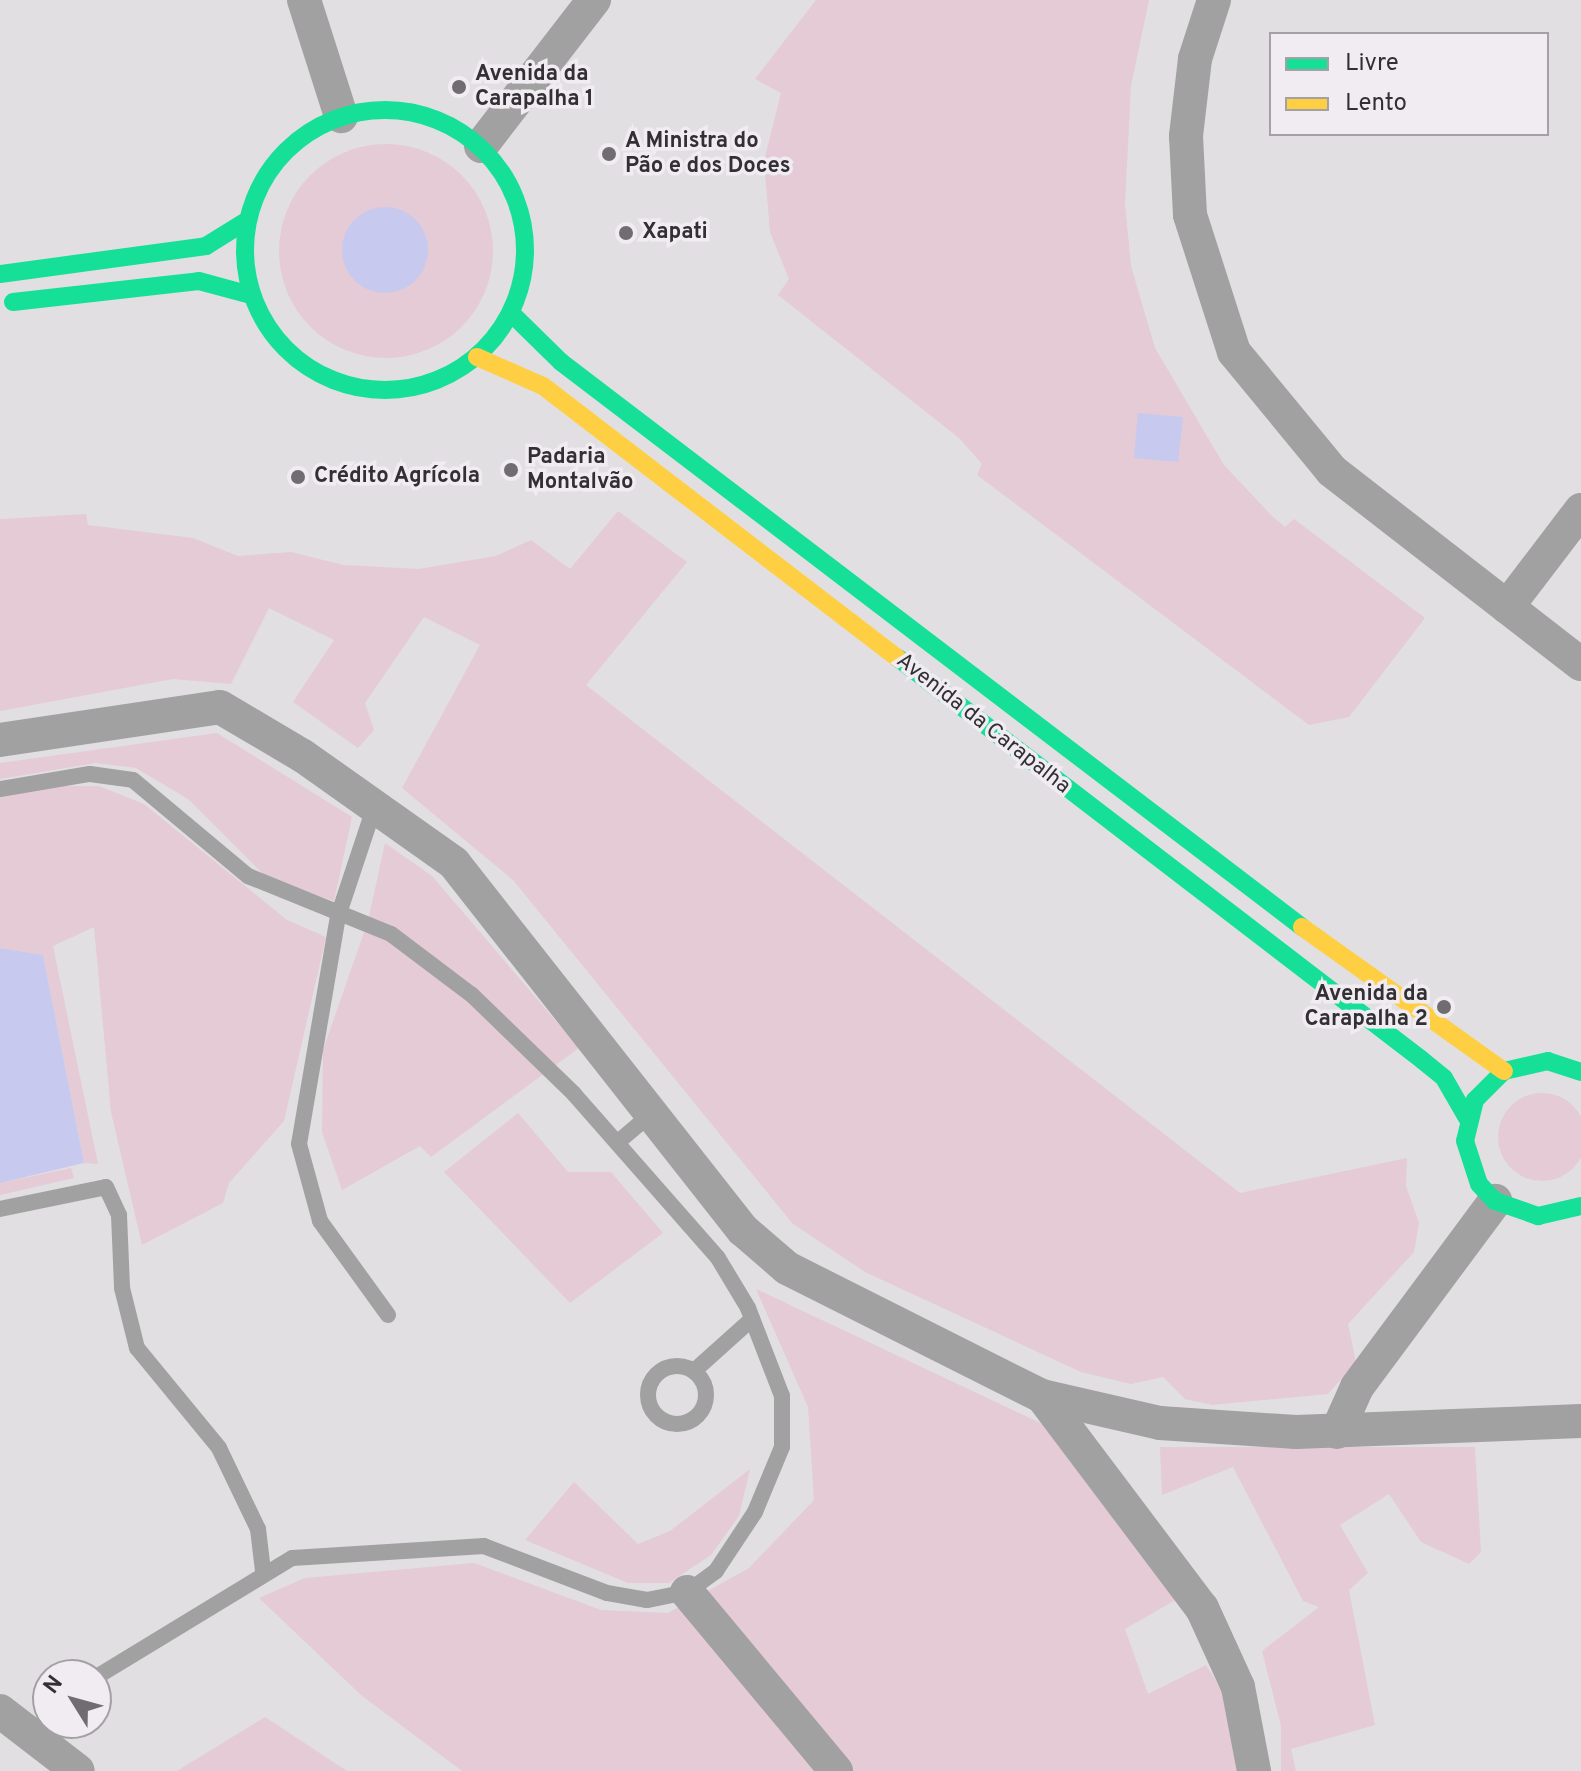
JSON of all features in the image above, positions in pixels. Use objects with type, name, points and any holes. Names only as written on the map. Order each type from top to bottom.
[{"type":"main road","points":[[414,112],[481,146],[508,181],[524,224],[524,269],[511,313],[477,357],[438,381],[393,391],[348,387],[306,367],[273,336],[251,295],[248,220],[274,164],[304,135],[341,116],[414,112]]},
{"type":"main road","points":[[0,274],[206,246],[248,220]]},
{"type":"main road","points":[[0,304],[199,281],[251,295]]},
{"type":"main road","name":"Avenida da Carapalha","points":[[511,313],[561,362],[1429,1023],[1504,1071]]},
{"type":"main road","name":"Avenida da Carapalha","points":[[477,357],[543,386],[1422,1060],[1444,1078],[1467,1118]]},
{"type":"main road","points":[[1581,1072],[1548,1061],[1504,1071],[1467,1118],[1469,1164],[1495,1201],[1538,1216],[1581,1206]]},
{"type":"street","points":[[304,0],[341,116]]},
{"type":"street","points":[[481,146],[594,0]]},
{"type":"street","points":[[1214,0],[1195,59],[1186,136],[1190,215],[1234,352],[1332,471],[1581,664]]},
{"type":"street","points":[[1507,607],[1581,510]]},
{"type":"street","points":[[0,740],[220,707],[454,863],[743,1230],[787,1268],[1042,1396],[1160,1423],[1337,1432],[1581,1421]]},
{"type":"street","points":[[1337,1432],[1357,1387],[1495,1201]]},
{"type":"street","points":[[1042,1396],[1202,1608],[1238,1687],[1254,1771]]},
{"type":"street","points":[[687,1592],[836,1771]]},
{"type":"street","points":[[0,1711],[32,1726]]},
{"type":"street","points":[[53,1739],[78,1771]]},
{"type":"lane","points":[[0,789],[90,774],[133,780],[248,876],[338,916],[391,934],[472,995],[618,1142],[718,1258],[752,1319],[782,1396],[782,1447],[755,1512],[716,1571],[687,1592],[647,1600],[607,1593],[484,1546],[292,1558],[263,1571],[208,1615],[112,1668]]},
{"type":"lane","points":[[374,808],[338,916],[299,1144],[320,1221],[388,1315]]},
{"type":"lane","points":[[618,1142],[651,1114]]},
{"type":"lane","points":[[0,1209],[106,1187],[119,1215],[122,1288],[137,1348],[219,1448],[258,1529],[263,1571]]},
{"type":"lane","points":[[694,1371],[752,1319]]},
{"type":"shaded area","points":[[816,0],[1149,0],[1131,86],[1125,203],[1131,266],[1155,348],[1224,465],[1272,516],[1285,527],[1294,519],[1425,618],[1349,717],[1309,725],[977,475],[982,464],[959,438],[778,295],[789,279],[770,232],[764,161],[781,93],[755,79]]},
{"type":"shaded area","points":[[386,144],[427,152],[462,175],[485,210],[493,251],[485,292],[462,327],[427,350],[386,358],[345,350],[310,327],[287,292],[279,251],[287,210],[310,175],[345,152]]},
{"type":"shaded area","points":[[618,511],[687,562],[586,685],[1240,1193],[1407,1158],[1406,1186],[1419,1223],[1414,1252],[1348,1324],[1356,1362],[1328,1394],[1212,1405],[1185,1399],[1163,1377],[1131,1384],[1081,1372],[865,1272],[792,1223],[513,880],[402,788],[480,645],[424,617],[365,703],[374,730],[358,748],[293,702],[334,640],[269,608],[231,684],[173,679],[0,711],[0,519],[86,514],[88,525],[193,538],[238,556],[291,552],[343,565],[419,569],[496,556],[531,540],[570,569]]},
{"type":"shaded area","points":[[217,733],[352,817],[334,901],[266,877],[188,799],[136,768],[96,763],[0,779],[0,763]]},
{"type":"shaded area","points":[[51,786],[99,786],[144,804],[287,920],[326,937],[284,1121],[229,1183],[223,1203],[142,1245],[111,1112],[94,927],[53,946],[98,1164],[84,1163],[43,955],[0,948],[0,794]]},
{"type":"shaded area","points":[[385,843],[432,876],[579,1048],[431,1157],[420,1146],[342,1190],[322,1132],[323,1050],[368,921]]},
{"type":"shaded area","points":[[1533,1094],[1551,1094],[1566,1100],[1582,1118],[1582,1156],[1566,1174],[1551,1180],[1533,1180],[1518,1174],[1505,1161],[1499,1146],[1499,1128],[1505,1113],[1518,1100]]},
{"type":"shaded area","points":[[518,1113],[568,1172],[611,1172],[663,1233],[570,1303],[444,1172]]},
{"type":"shaded area","points":[[71,1168],[74,1178],[0,1195],[0,1183]]},
{"type":"shaded area","points":[[756,1289],[1053,1429],[1179,1598],[1125,1629],[1148,1694],[1206,1665],[1227,1699],[1241,1771],[462,1771],[361,1695],[259,1598],[305,1578],[474,1563],[601,1610],[668,1613],[749,1568],[814,1500],[808,1407]]},
{"type":"shaded area","points":[[1160,1447],[1475,1447],[1481,1552],[1469,1564],[1421,1542],[1389,1494],[1340,1525],[1368,1573],[1349,1590],[1375,1725],[1291,1749],[1296,1771],[1281,1771],[1281,1726],[1262,1651],[1319,1607],[1303,1601],[1233,1467],[1162,1495]]},
{"type":"shaded area","points":[[750,1469],[739,1516],[711,1555],[669,1583],[628,1583],[525,1540],[574,1482],[638,1544],[670,1531]]},
{"type":"shaded area","points":[[265,1717],[347,1771],[177,1771]]},
{"type":"water","points":[[385,207],[402,210],[416,219],[425,233],[428,250],[425,267],[416,281],[402,290],[385,293],[368,290],[354,281],[345,267],[342,250],[345,233],[354,219],[368,210]]},
{"type":"water","points":[[1138,413],[1183,417],[1178,462],[1134,458]]},
{"type":"water","points":[[0,948],[43,955],[84,1163],[0,1183]]},
{"type":"traffic: fast","points":[[385,110],[412,113],[439,121],[463,134],[484,151],[501,172],[514,196],[522,223],[525,250],[522,277],[514,304],[501,328],[484,349],[463,366],[439,379],[412,387],[385,390],[358,387],[331,379],[307,366],[286,349],[269,328],[256,304],[248,277],[245,250],[248,223],[256,196],[269,172],[286,151],[307,134],[331,121],[358,113],[385,110]]},
{"type":"traffic: fast","points":[[0,274],[206,246],[248,220]]},
{"type":"traffic: fast","points":[[13,302],[199,281],[251,295]]},
{"type":"traffic: fast","points":[[511,313],[561,362],[1302,927]]},
{"type":"traffic: fast","points":[[898,658],[1422,1060],[1444,1078],[1467,1118]]},
{"type":"traffic: fast","points":[[1581,1072],[1548,1061],[1504,1071],[1475,1100],[1465,1141],[1479,1184],[1495,1201],[1538,1216],[1581,1206]]},
{"type":"traffic: slow","points":[[477,357],[543,386],[898,658]]},
{"type":"traffic: slow","points":[[1302,927],[1504,1071]]},
{"type":"place","name":"Avenida da Carapalha 1","points":[[459,87]]},
{"type":"place","name":"A Ministra do Pão e dos Doces","points":[[609,154]]},
{"type":"place","name":"Xapati","points":[[626,233]]},
{"type":"place","name":"Padaria Montalvão","points":[[511,470]]},
{"type":"place","name":"Crédito Agrícola","points":[[298,477]]},
{"type":"place","name":"Avenida da Carapalha 2","points":[[1444,1007]]}]
